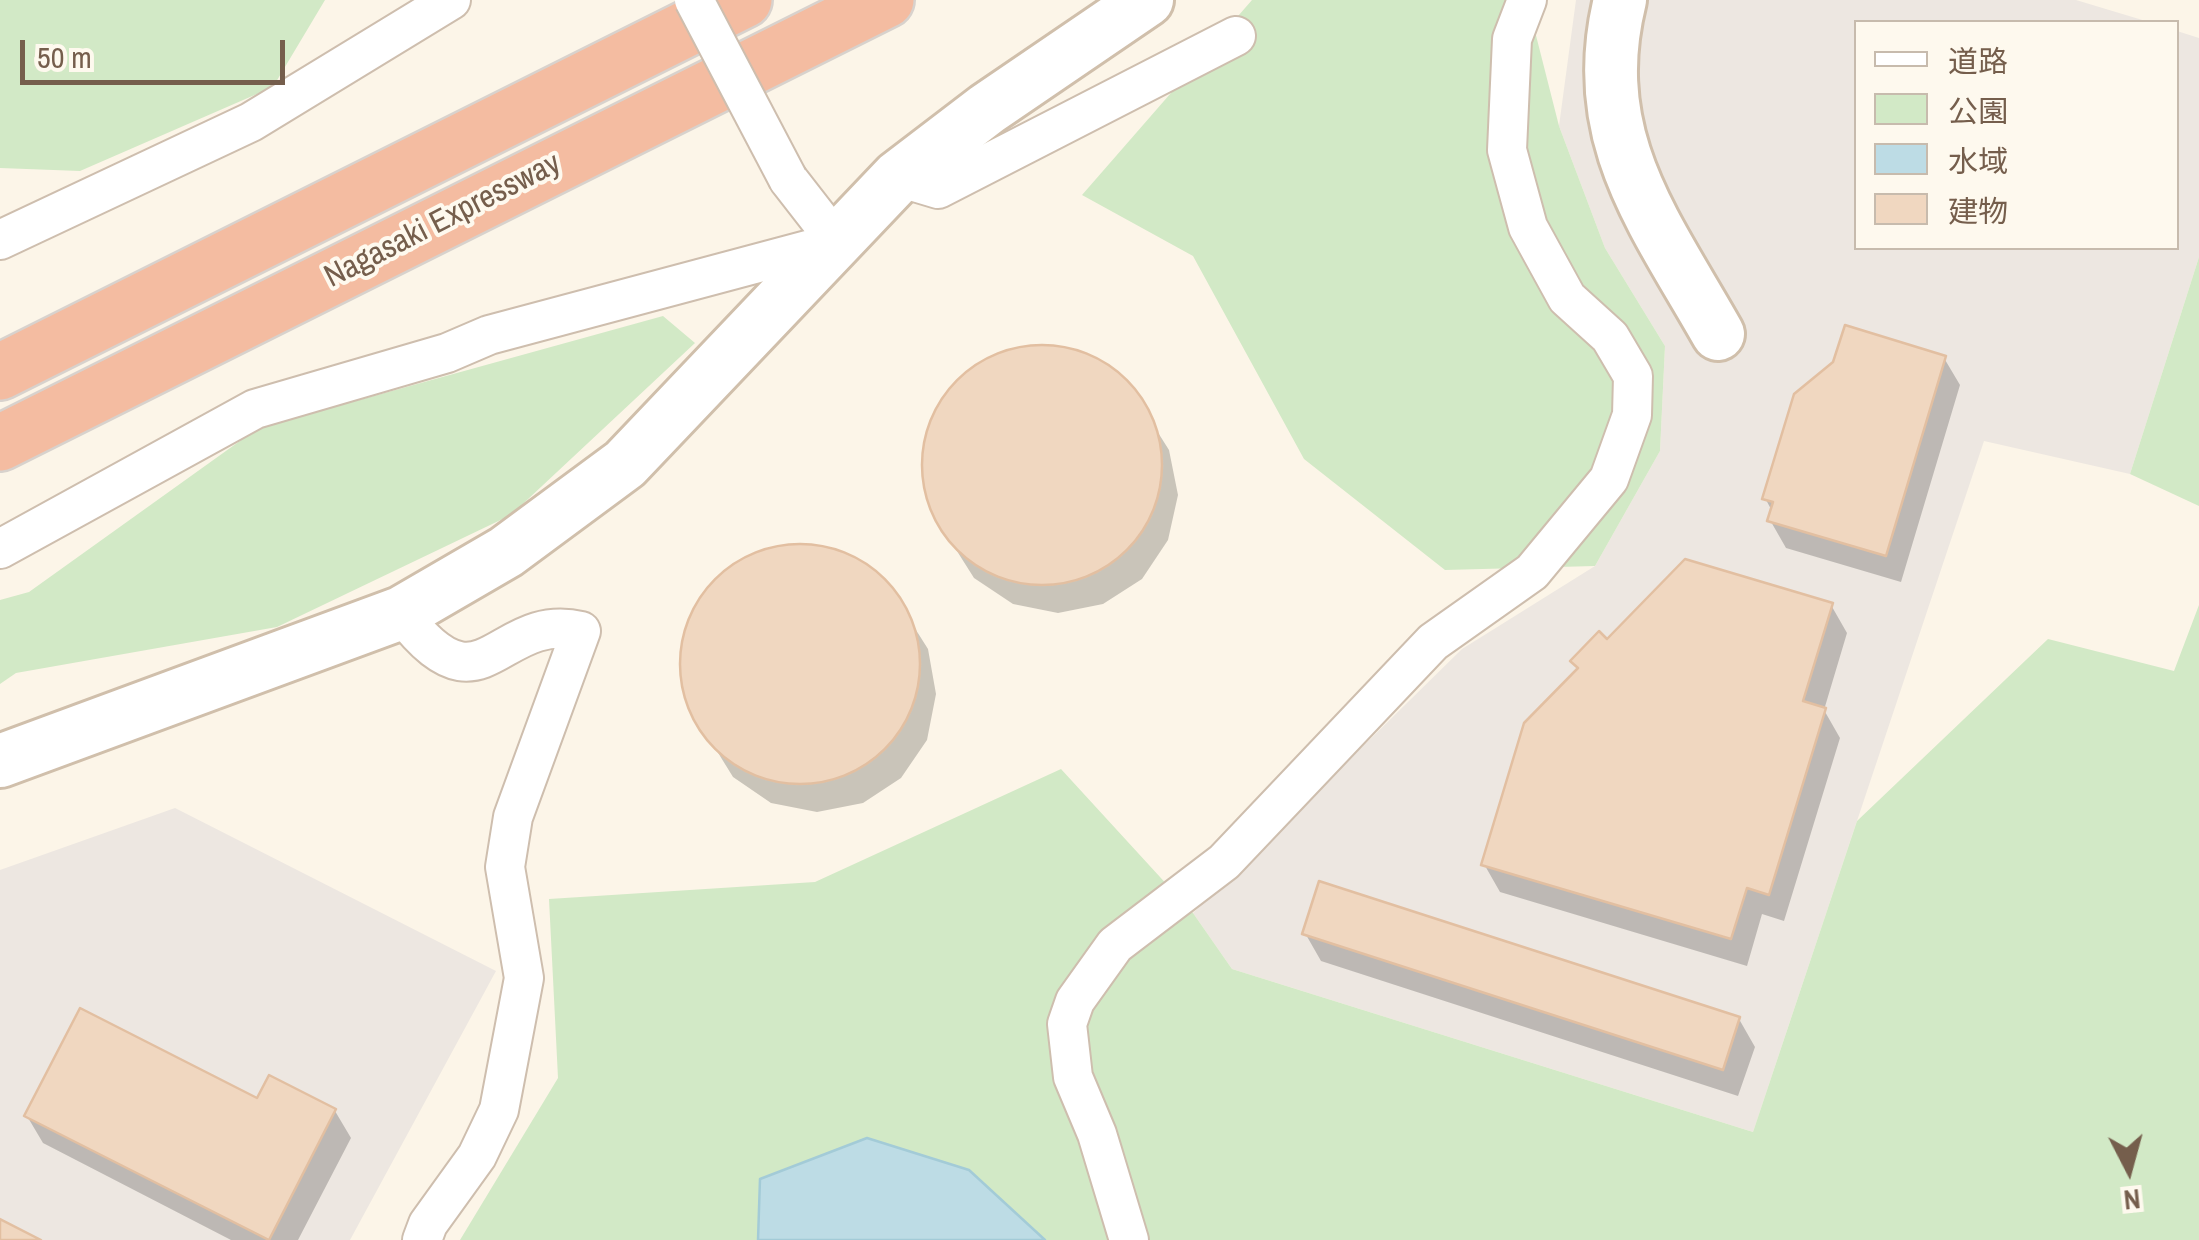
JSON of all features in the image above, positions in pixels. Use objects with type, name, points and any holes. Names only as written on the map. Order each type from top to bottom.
[{"type":"highway","name":"Nagasaki Expressway","points":[[0,372],[744,0]]},
{"type":"highway","name":"Nagasaki Expressway","points":[[0,443],[886,0]]},
{"type":"street","points":[[0,240],[252,122],[450,0]]},
{"type":"street","points":[[694,0],[788,179],[837,242]]},
{"type":"street","points":[[0,762],[401,613],[506,552],[625,464],[898,177],[987,109],[1147,0]]},
{"type":"street","points":[[1129,1240],[1097,1134],[1073,1077],[1068,1024],[1075,1001],[1116,945],[1224,862],[1433,642],[1532,572],[1609,479],[1632,415],[1633,376],[1610,336],[1567,298],[1528,227],[1507,150],[1512,38],[1526,0]]},
{"type":"street","points":[[1620,0],[1609,47],[1613,119],[1634,185],[1718,334]]},
{"type":"street","points":[[898,177],[938,188],[1236,36]]},
{"type":"street","points":[[0,549],[255,409],[447,353],[490,335],[837,242]]},
{"type":"street","points":[[401,613],[428,649],[453,660],[480,660],[506,650],[531,631],[554,625],[581,631],[514,817],[505,866],[524,978],[499,1110],[478,1156],[428,1224],[422,1240]]},
{"type":"shaded area","points":[[1576,0],[2076,0],[2142,20],[1854,20],[1854,250],[2179,250],[2179,32],[2199,38],[2199,257],[2130,474],[1984,441],[1753,1132],[1232,969],[1193,913],[1462,649],[1595,566],[1660,451],[1665,346],[1605,248],[1559,126]]},
{"type":"shaded area","points":[[175,808],[496,971],[350,1240],[0,1240],[0,870]]},
{"type":"green space","points":[[0,0],[325,0],[273,87],[80,171],[0,168]]},
{"type":"green space","points":[[1252,0],[1527,0],[1559,126],[1605,248],[1665,346],[1660,451],[1595,566],[1445,570],[1304,459],[1193,256],[1082,195]]},
{"type":"green space","points":[[2199,257],[2199,506],[2130,474]]},
{"type":"green space","points":[[663,316],[695,343],[511,515],[277,627],[16,673],[0,684],[0,600],[29,592],[258,428]]},
{"type":"green space","points":[[2199,605],[2199,1240],[460,1240],[558,1078],[549,899],[815,882],[1061,769],[1193,913],[1232,969],[1753,1132],[1857,821],[2048,639],[2174,671]]},
{"type":"water","points":[[867,1138],[969,1170],[1045,1240],[758,1240],[760,1179]]},
{"type":"building","points":[[1845,325],[1946,356],[1886,556],[1767,521],[1773,502],[1762,499],[1794,394],[1833,362]]},
{"type":"building","points":[[1042,345],[1088,354],[1127,380],[1153,419],[1162,465],[1153,511],[1127,550],[1088,576],[1042,585],[996,576],[957,550],[931,511],[922,465],[931,419],[957,380],[996,354]]},
{"type":"building","points":[[800,544],[846,554],[885,579],[910,618],[920,664],[910,710],[885,749],[846,774],[800,784],[754,774],[715,749],[690,710],[680,664],[690,618],[715,579],[754,554]]},
{"type":"building","points":[[1685,559],[1833,603],[1803,701],[1826,708],[1769,895],[1747,888],[1731,939],[1481,865],[1524,723],[1578,668],[1570,661],[1599,631],[1607,639]]},
{"type":"building","points":[[1319,881],[1740,1017],[1723,1070],[1302,934]]},
{"type":"building","points":[[80,1008],[257,1098],[269,1075],[336,1109],[269,1240],[24,1116]]},
{"type":"building","points":[[0,1219],[41,1240],[0,1240]]}]
